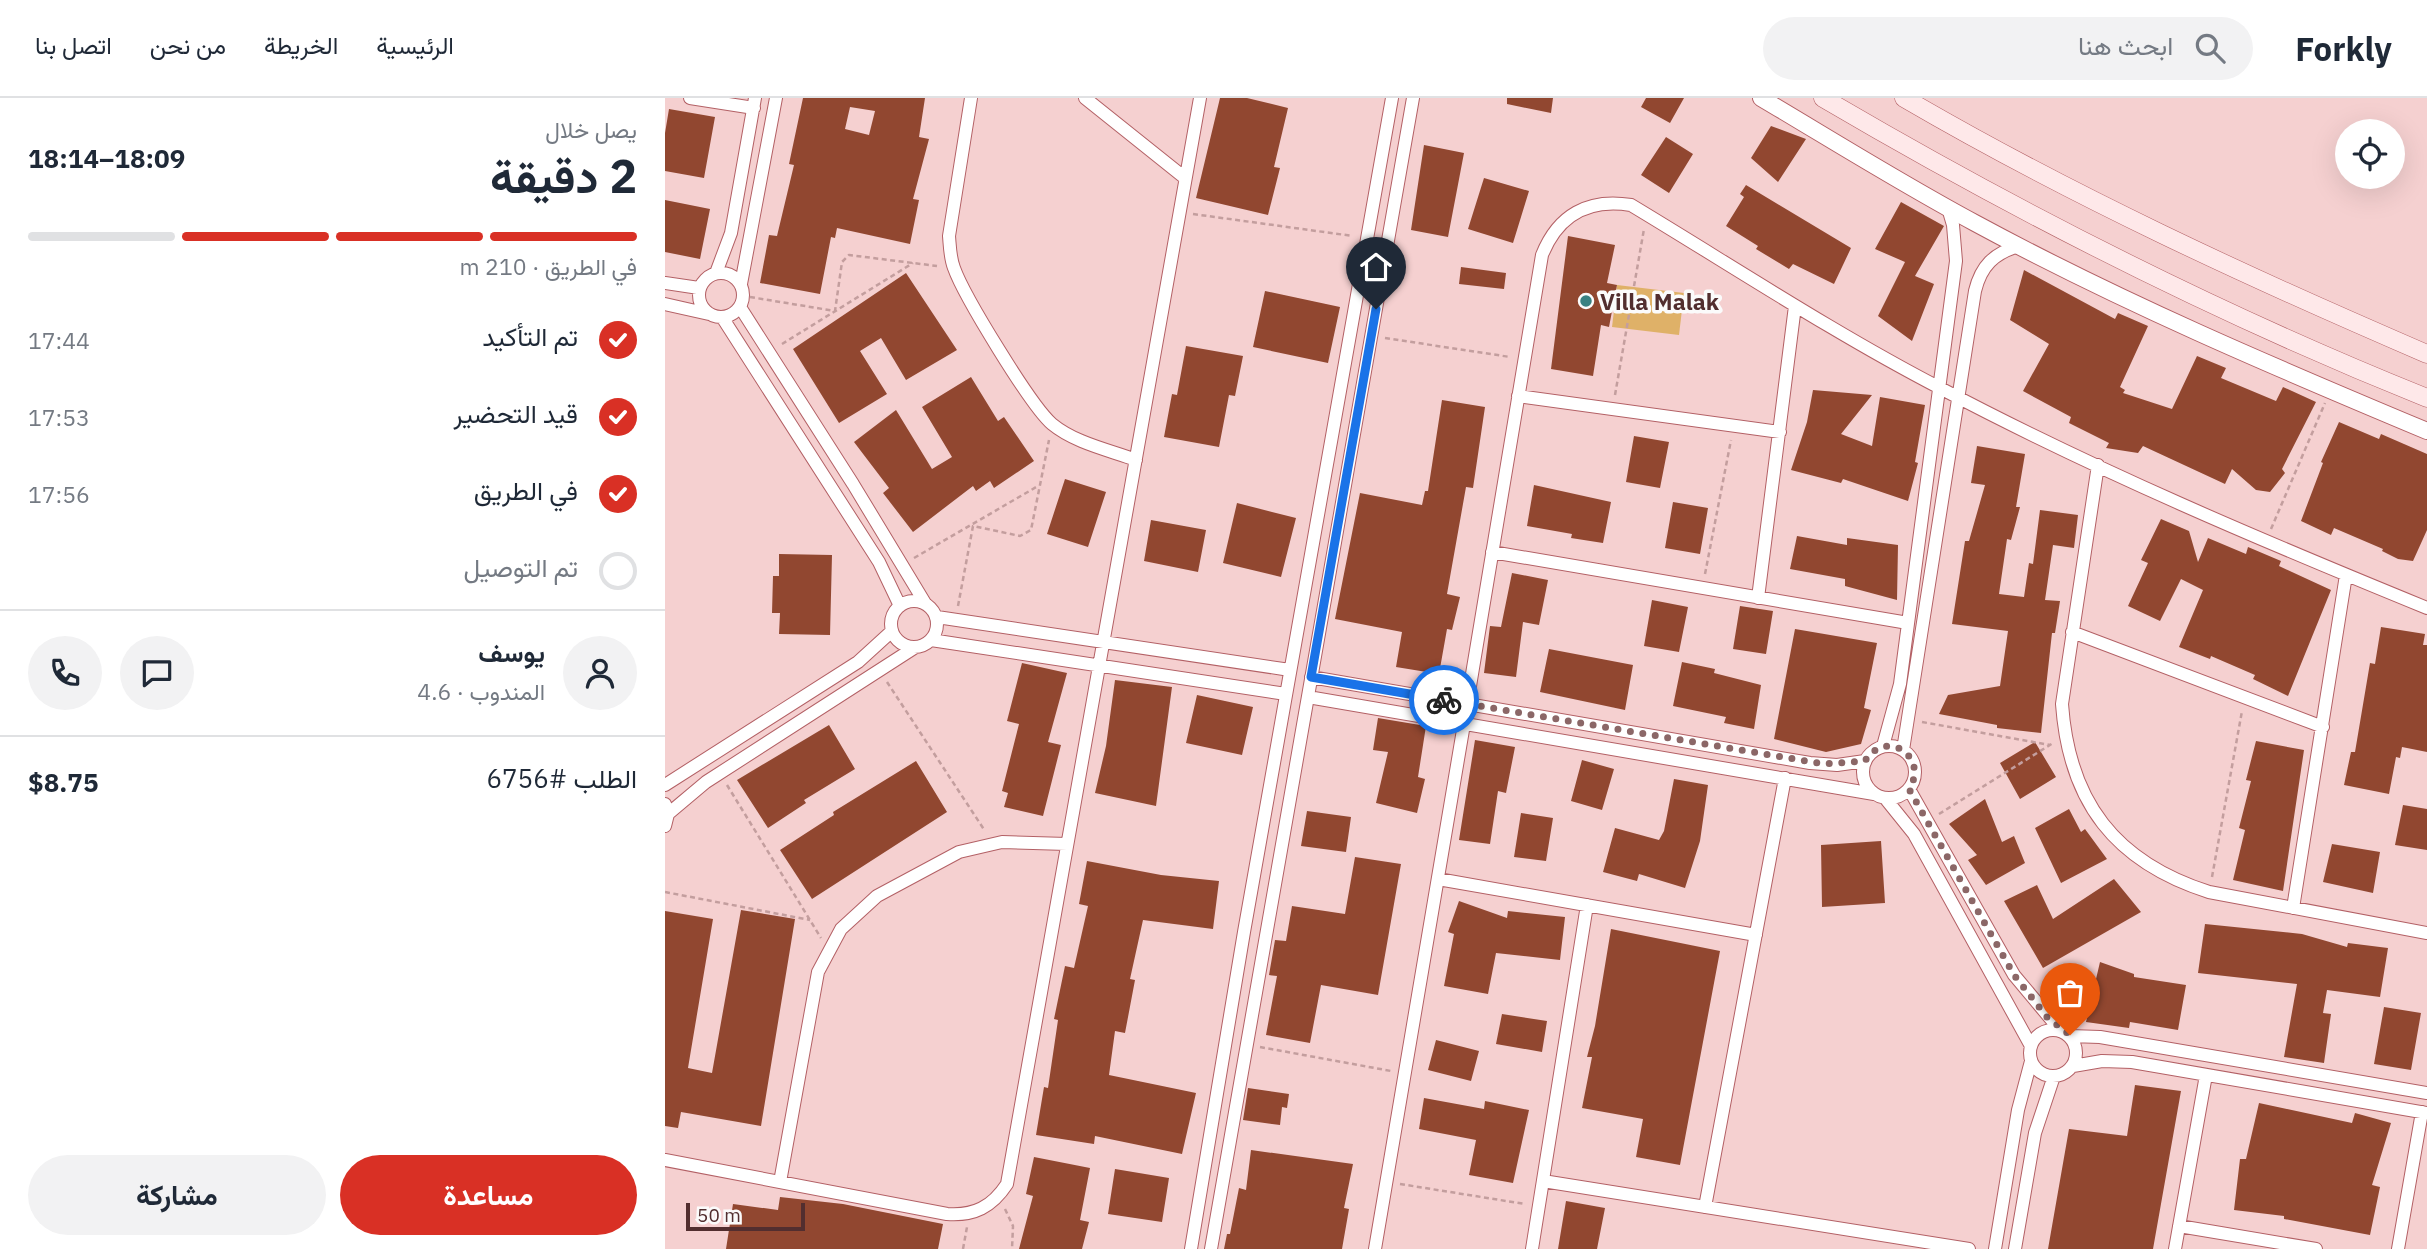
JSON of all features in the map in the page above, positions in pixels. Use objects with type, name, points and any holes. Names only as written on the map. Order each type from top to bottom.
[{"type":"main road","points":[[1823,98],[2035,218],[2217,306],[2423,393]]},
{"type":"main road","points":[[1904,98],[2017,161],[2234,271],[2427,354]]},
{"type":"street","points":[[691,98],[754,103],[733,226],[716,273]]},
{"type":"street","points":[[665,304],[716,315],[732,315],[742,295],[776,98]]},
{"type":"street","points":[[971,98],[949,236],[954,268],[1033,401],[1052,423],[1077,439],[1136,460]]},
{"type":"street","points":[[1085,98],[1185,178]]},
{"type":"street","points":[[665,1160],[947,1214],[969,1213],[988,1206],[999,1196],[1012,1171],[1102,642],[1200,98]]},
{"type":"street","points":[[1191,1249],[1244,932],[1392,98]]},
{"type":"street","points":[[1211,1249],[1413,98]]},
{"type":"street","points":[[1761,98],[1948,208],[2019,246],[2205,336],[2427,431]]},
{"type":"street","points":[[1467,704],[1542,255],[1549,237],[1561,222],[1576,211],[1613,202],[1632,205],[1795,306],[1959,398],[2098,465],[2427,608]]},
{"type":"street","points":[[1883,746],[1897,700],[1956,261],[1948,208]]},
{"type":"street","points":[[1903,750],[1979,278],[1995,256],[2019,246]]},
{"type":"street","points":[[900,606],[879,562],[835,494],[716,315],[701,305],[699,288],[706,278],[716,273],[728,273],[742,295],[769,352],[925,603],[937,617],[1290,670]]},
{"type":"street","points":[[665,283],[699,288]]},
{"type":"street","points":[[1758,598],[1795,306]]},
{"type":"street","points":[[1518,396],[1780,432]]},
{"type":"street","points":[[1328,456],[1349,460]]},
{"type":"street","points":[[2098,465],[2062,704],[2064,736],[2072,766],[2084,796],[2101,822],[2122,846],[2147,866],[2175,881],[2209,892],[2427,933]]},
{"type":"street","points":[[835,494],[853,484]]},
{"type":"street","points":[[1492,552],[1908,623]]},
{"type":"street","points":[[2293,908],[2346,575]]},
{"type":"street","points":[[914,648],[900,643],[892,631],[892,617],[900,606],[912,601],[925,603]]},
{"type":"street","points":[[932,640],[936,633],[937,617]]},
{"type":"street","points":[[665,785],[858,662],[892,631]]},
{"type":"street","points":[[2073,632],[2323,727]]},
{"type":"street","points":[[666,815],[720,774],[879,670],[932,640],[1308,694],[1464,724],[1785,778],[1879,796],[1894,798],[1909,789],[1914,778],[1914,765],[1903,750],[1883,746],[1875,749],[1865,761],[1864,783],[1879,796],[1918,841],[2031,1046],[2031,1061],[2018,1110],[1994,1249]]},
{"type":"street","points":[[1311,677],[1810,763],[1837,765],[1865,761]]},
{"type":"street","points":[[1375,1249],[1464,724]]},
{"type":"street","points":[[1705,1207],[1785,778]]},
{"type":"street","points":[[1909,789],[2014,975],[2065,1033],[2077,1054],[2073,1066]]},
{"type":"street","points":[[781,1182],[818,972],[841,929],[877,896],[949,856],[992,844],[1024,841],[1067,844]]},
{"type":"street","points":[[1438,879],[1756,935]]},
{"type":"street","points":[[1532,1249],[1587,905]]},
{"type":"street","points":[[1244,932],[1265,936]]},
{"type":"street","points":[[2031,1046],[2039,1034],[2065,1033],[2426,1089]]},
{"type":"street","points":[[2031,1061],[2038,1070],[2054,1076]]},
{"type":"street","points":[[2015,1249],[2035,1133],[2054,1076],[2073,1066],[2117,1061],[2425,1113],[2398,1249]]},
{"type":"street","points":[[2175,1249],[2206,1075]]},
{"type":"street","points":[[1543,1181],[1969,1249]]},
{"type":"street","points":[[2179,1226],[2316,1249]]},
{"type":"path","points":[[1179,212],[1367,238]]},
{"type":"path","points":[[1612,409],[1647,214]]},
{"type":"path","points":[[835,311],[842,262],[849,255],[954,268]]},
{"type":"path","points":[[769,352],[913,263]]},
{"type":"path","points":[[742,295],[835,311]]},
{"type":"path","points":[[1371,335],[1524,360]]},
{"type":"path","points":[[2266,540],[2330,391]]},
{"type":"path","points":[[973,526],[1020,536],[1028,533],[1052,423]]},
{"type":"path","points":[[1702,588],[1734,426]]},
{"type":"path","points":[[902,565],[973,526],[1040,484]]},
{"type":"path","points":[[956,620],[973,526]]},
{"type":"path","points":[[879,670],[992,844]]},
{"type":"path","points":[[2209,892],[2244,697]]},
{"type":"path","points":[[1908,720],[2050,745]]},
{"type":"path","points":[[1927,821],[2064,736]]},
{"type":"path","points":[[720,774],[828,949]]},
{"type":"path","points":[[665,892],[810,920]]},
{"type":"path","points":[[1246,1044],[1404,1074]]},
{"type":"path","points":[[1386,1182],[1539,1207]]},
{"type":"path","points":[[999,1196],[1013,1226],[1012,1249]]},
{"type":"path","points":[[963,1249],[969,1213]]},
{"type":"shaded area","points":[[1617,285],[1684,293],[1679,335],[1612,327]]},
{"type":"building","points":[[803,98],[925,98],[919,137],[929,139],[913,199],[919,200],[910,244],[837,228],[835,238],[831,237],[820,294],[760,283],[769,235],[777,236],[794,165],[789,164]],"holes":[[[850,107],[875,111],[869,135],[845,129]]]},
{"type":"building","points":[[1220,98],[1247,98],[1288,108],[1274,167],[1280,168],[1268,215],[1196,198]]},
{"type":"building","points":[[1507,98],[1553,98],[1551,113],[1507,104]]},
{"type":"building","points":[[1646,98],[1684,98],[1670,123],[1641,107]]},
{"type":"building","points":[[669,109],[715,117],[704,178],[665,171],[665,133]]},
{"type":"building","points":[[1771,126],[1806,139],[1778,182],[1751,158]]},
{"type":"building","points":[[1666,137],[1693,154],[1669,193],[1641,175]]},
{"type":"building","points":[[1424,145],[1464,153],[1448,237],[1411,230]]},
{"type":"building","points":[[1484,178],[1529,191],[1513,243],[1468,229]]},
{"type":"building","points":[[1746,185],[1851,248],[1834,284],[1793,264],[1789,269],[1726,226],[1744,197],[1740,194]]},
{"type":"building","points":[[665,200],[710,209],[700,259],[665,252]]},
{"type":"building","points":[[1901,202],[1944,226],[1915,276],[1934,284],[1912,341],[1878,316],[1905,262],[1875,249]]},
{"type":"building","points":[[1568,236],[1615,245],[1607,283],[1617,285],[1609,327],[1601,325],[1593,376],[1551,369]]},
{"type":"building","points":[[1461,267],[1506,273],[1504,289],[1459,284]]},
{"type":"building","points":[[2024,270],[2115,319],[2118,313],[2148,326],[2120,387],[2125,390],[2123,393],[2172,409],[2197,356],[2226,368],[2221,378],[2276,401],[2283,387],[2316,402],[2282,469],[2285,473],[2270,492],[2256,490],[2232,469],[2225,484],[2143,446],[2138,453],[2106,448],[2109,443],[2069,423],[2071,417],[2023,391],[2049,344],[2010,320]]},
{"type":"building","points":[[906,273],[957,350],[906,380],[881,338],[860,351],[887,394],[839,423],[793,349]]},
{"type":"building","points":[[1265,291],[1340,307],[1328,363],[1253,347]]},
{"type":"building","points":[[1186,346],[1243,356],[1235,396],[1229,395],[1219,447],[1164,437],[1172,394],[1177,395]]},
{"type":"building","points":[[971,377],[998,421],[1004,417],[1034,461],[994,488],[990,481],[976,491],[973,486],[913,532],[883,493],[889,488],[854,442],[896,410],[932,469],[952,457],[922,407]]},
{"type":"building","points":[[1813,390],[1872,395],[1841,434],[1872,446],[1880,397],[1925,405],[1915,462],[1918,463],[1908,501],[1843,479],[1841,483],[1791,470],[1807,422]]},
{"type":"building","points":[[1442,400],[1485,407],[1473,488],[1466,487],[1447,594],[1460,597],[1452,630],[1447,629],[1439,674],[1396,667],[1402,632],[1335,619],[1360,493],[1422,505],[1425,491],[1428,491]]},
{"type":"building","points":[[2339,422],[2379,439],[2381,434],[2427,454],[2427,530],[2413,561],[2398,559],[2382,551],[2383,549],[2334,528],[2331,535],[2301,521],[2323,463],[2321,462]]},
{"type":"building","points":[[1634,436],[1669,442],[1660,488],[1626,482]]},
{"type":"building","points":[[1977,446],[2025,454],[2016,507],[2020,507],[2011,540],[2007,539],[1999,594],[2024,597],[2029,563],[2033,564],[2040,510],[2078,515],[2074,548],[2053,545],[2045,600],[2060,601],[2055,633],[2052,633],[2041,733],[1997,728],[1997,725],[1939,714],[1948,695],[2000,686],[2008,631],[1952,624],[1965,541],[1969,541],[1985,485],[1971,483]]},
{"type":"building","points":[[1065,479],[1106,492],[1088,547],[1047,534]]},
{"type":"building","points":[[1534,485],[1611,502],[1603,543],[1571,538],[1572,534],[1527,526]]},
{"type":"building","points":[[1673,502],[1708,508],[1700,554],[1665,548]]},
{"type":"building","points":[[1237,503],[1296,518],[1281,577],[1223,563]]},
{"type":"building","points":[[2161,519],[2189,531],[2198,562],[2208,538],[2246,554],[2248,547],[2281,561],[2279,566],[2331,590],[2288,696],[2253,679],[2255,675],[2211,656],[2210,659],[2179,647],[2203,590],[2181,579],[2160,621],[2128,606],[2148,563],[2141,560]]},
{"type":"building","points":[[1151,520],[1206,530],[1198,572],[1144,561]]},
{"type":"building","points":[[1797,536],[1847,545],[1847,538],[1898,545],[1897,600],[1845,586],[1845,579],[1790,569]]},
{"type":"building","points":[[779,554],[832,555],[830,635],[779,634],[780,613],[772,613],[773,576],[779,576]]},
{"type":"building","points":[[1512,573],[1548,580],[1539,625],[1523,622],[1516,677],[1484,673],[1490,626],[1501,627]]},
{"type":"building","points":[[1652,600],[1688,607],[1679,652],[1644,646]]},
{"type":"building","points":[[1740,606],[1773,611],[1766,654],[1733,649]]},
{"type":"building","points":[[2381,627],[2425,634],[2423,645],[2427,645],[2427,752],[2402,747],[2400,758],[2396,757],[2389,794],[2344,785],[2351,752],[2355,752],[2370,663],[2375,664]]},
{"type":"building","points":[[1795,629],[1877,643],[1864,708],[1871,710],[1861,744],[1826,752],[1774,739]]},
{"type":"building","points":[[1549,649],[1633,665],[1625,710],[1540,692]]},
{"type":"building","points":[[1682,662],[1715,669],[1714,673],[1761,685],[1754,729],[1724,723],[1726,717],[1673,706]]},
{"type":"building","points":[[1022,663],[1067,673],[1048,742],[1061,745],[1043,816],[1004,807],[1008,793],[1002,791],[1019,724],[1007,721]]},
{"type":"building","points":[[1115,680],[1172,687],[1156,806],[1095,793],[1106,746]]},
{"type":"building","points":[[1197,695],[1253,707],[1242,755],[1186,743]]},
{"type":"building","points":[[1378,718],[1426,726],[1418,777],[1425,779],[1417,813],[1376,803],[1388,752],[1373,750]]},
{"type":"building","points":[[829,725],[855,769],[804,800],[806,803],[768,828],[737,780]]},
{"type":"building","points":[[1475,740],[1515,747],[1506,793],[1498,791],[1490,844],[1459,840]]},
{"type":"building","points":[[2256,741],[2304,750],[2283,891],[2233,880],[2245,830],[2239,828],[2251,781],[2246,780]]},
{"type":"building","points":[[2035,742],[2056,777],[2020,799],[2000,763]]},
{"type":"building","points":[[1582,760],[1614,769],[1602,810],[1571,801]]},
{"type":"building","points":[[916,761],[947,812],[812,899],[780,850],[834,815],[833,812]]},
{"type":"building","points":[[1674,779],[1708,785],[1700,841],[1685,888],[1639,874],[1637,881],[1603,872],[1615,828],[1659,840],[1664,831]]},
{"type":"building","points":[[1985,799],[2002,842],[2014,836],[2025,863],[1986,885],[1968,860],[1977,855],[1949,824]]},
{"type":"building","points":[[2403,805],[2427,809],[2427,850],[2395,845]]},
{"type":"building","points":[[2069,809],[2081,832],[2085,829],[2107,859],[2061,883],[2035,828]]},
{"type":"building","points":[[1307,811],[1351,817],[1346,852],[1301,846]]},
{"type":"building","points":[[1521,813],[1553,818],[1546,861],[1514,857]]},
{"type":"building","points":[[1881,841],[1885,903],[1822,907],[1821,845]]},
{"type":"building","points":[[2332,844],[2380,852],[2373,893],[2323,882]]},
{"type":"building","points":[[1355,857],[1401,864],[1378,995],[1321,985],[1310,1043],[1266,1035],[1277,976],[1269,975],[1275,940],[1286,941],[1292,906],[1345,914]]},
{"type":"building","points":[[1087,861],[1161,875],[1219,881],[1213,929],[1143,920],[1130,979],[1135,980],[1125,1033],[1115,1031],[1109,1075],[1196,1093],[1182,1154],[1095,1136],[1094,1144],[1036,1135],[1044,1087],[1048,1088],[1058,1020],[1054,1019],[1065,966],[1074,968],[1088,906],[1079,904]]},
{"type":"building","points":[[2114,879],[2141,912],[2043,968],[2004,901],[2037,885],[2053,919]]},
{"type":"building","points":[[1459,901],[1507,918],[1508,911],[1565,917],[1560,960],[1496,953],[1488,994],[1444,986],[1454,934],[1448,932]]},
{"type":"building","points":[[741,910],[795,919],[761,1126],[681,1112],[678,1128],[665,1126],[665,911],[713,919],[688,1068],[712,1073]]},
{"type":"building","points":[[2205,924],[2302,934],[2347,947],[2348,943],[2388,948],[2380,997],[2327,990],[2323,1013],[2331,1014],[2324,1063],[2284,1057],[2297,984],[2198,973]]},
{"type":"building","points":[[1611,929],[1720,951],[1680,1165],[1636,1157],[1643,1119],[1582,1108],[1592,1057],[1587,1057],[1595,1026]]},
{"type":"building","points":[[2100,962],[2134,974],[2134,977],[2186,985],[2178,1030],[2130,1022],[2129,1028],[2086,1022]]},
{"type":"building","points":[[2384,1007],[2421,1013],[2411,1070],[2374,1064]]},
{"type":"building","points":[[1502,1014],[1547,1021],[1542,1052],[1496,1044]]},
{"type":"building","points":[[1436,1040],[1479,1051],[1471,1081],[1428,1070]]},
{"type":"building","points":[[2135,1085],[2181,1091],[2153,1249],[2048,1249],[2069,1129],[2127,1136]]},
{"type":"building","points":[[1248,1088],[1289,1094],[1287,1108],[1282,1107],[1280,1125],[1243,1120]]},
{"type":"building","points":[[1424,1098],[1484,1109],[1485,1101],[1529,1110],[1513,1183],[1469,1175],[1476,1140],[1419,1129]]},
{"type":"building","points":[[2259,1103],[2352,1123],[2355,1113],[2391,1123],[2372,1185],[2380,1187],[2370,1235],[2284,1219],[2284,1216],[2234,1210],[2240,1159],[2246,1159]]},
{"type":"building","points":[[1251,1150],[1353,1164],[1344,1208],[1349,1209],[1342,1249],[1224,1249],[1227,1234],[1230,1234],[1239,1188],[1246,1190]]},
{"type":"building","points":[[1034,1157],[1090,1168],[1080,1220],[1089,1222],[1082,1249],[1019,1249],[1033,1196],[1026,1194]]},
{"type":"building","points":[[1115,1169],[1169,1178],[1162,1222],[1108,1214]]},
{"type":"building","points":[[780,1197],[843,1204],[943,1224],[938,1249],[726,1249],[733,1204],[778,1210]]},
{"type":"building","points":[[1566,1201],[1605,1208],[1597,1249],[1558,1249]]},
{"type":"way so far","points":[[1444,700],[1810,763],[1837,765],[1865,761],[1875,749],[1883,746],[1903,750],[1914,765],[1914,778],[1909,789],[2014,975],[2047,1017],[2060,1030],[2070,1035]]},
{"type":"place","name":"Villa Malak","points":[[1586,301]]},
{"type":"route","points":[[1376,309],[1311,677],[1444,700]]}]
